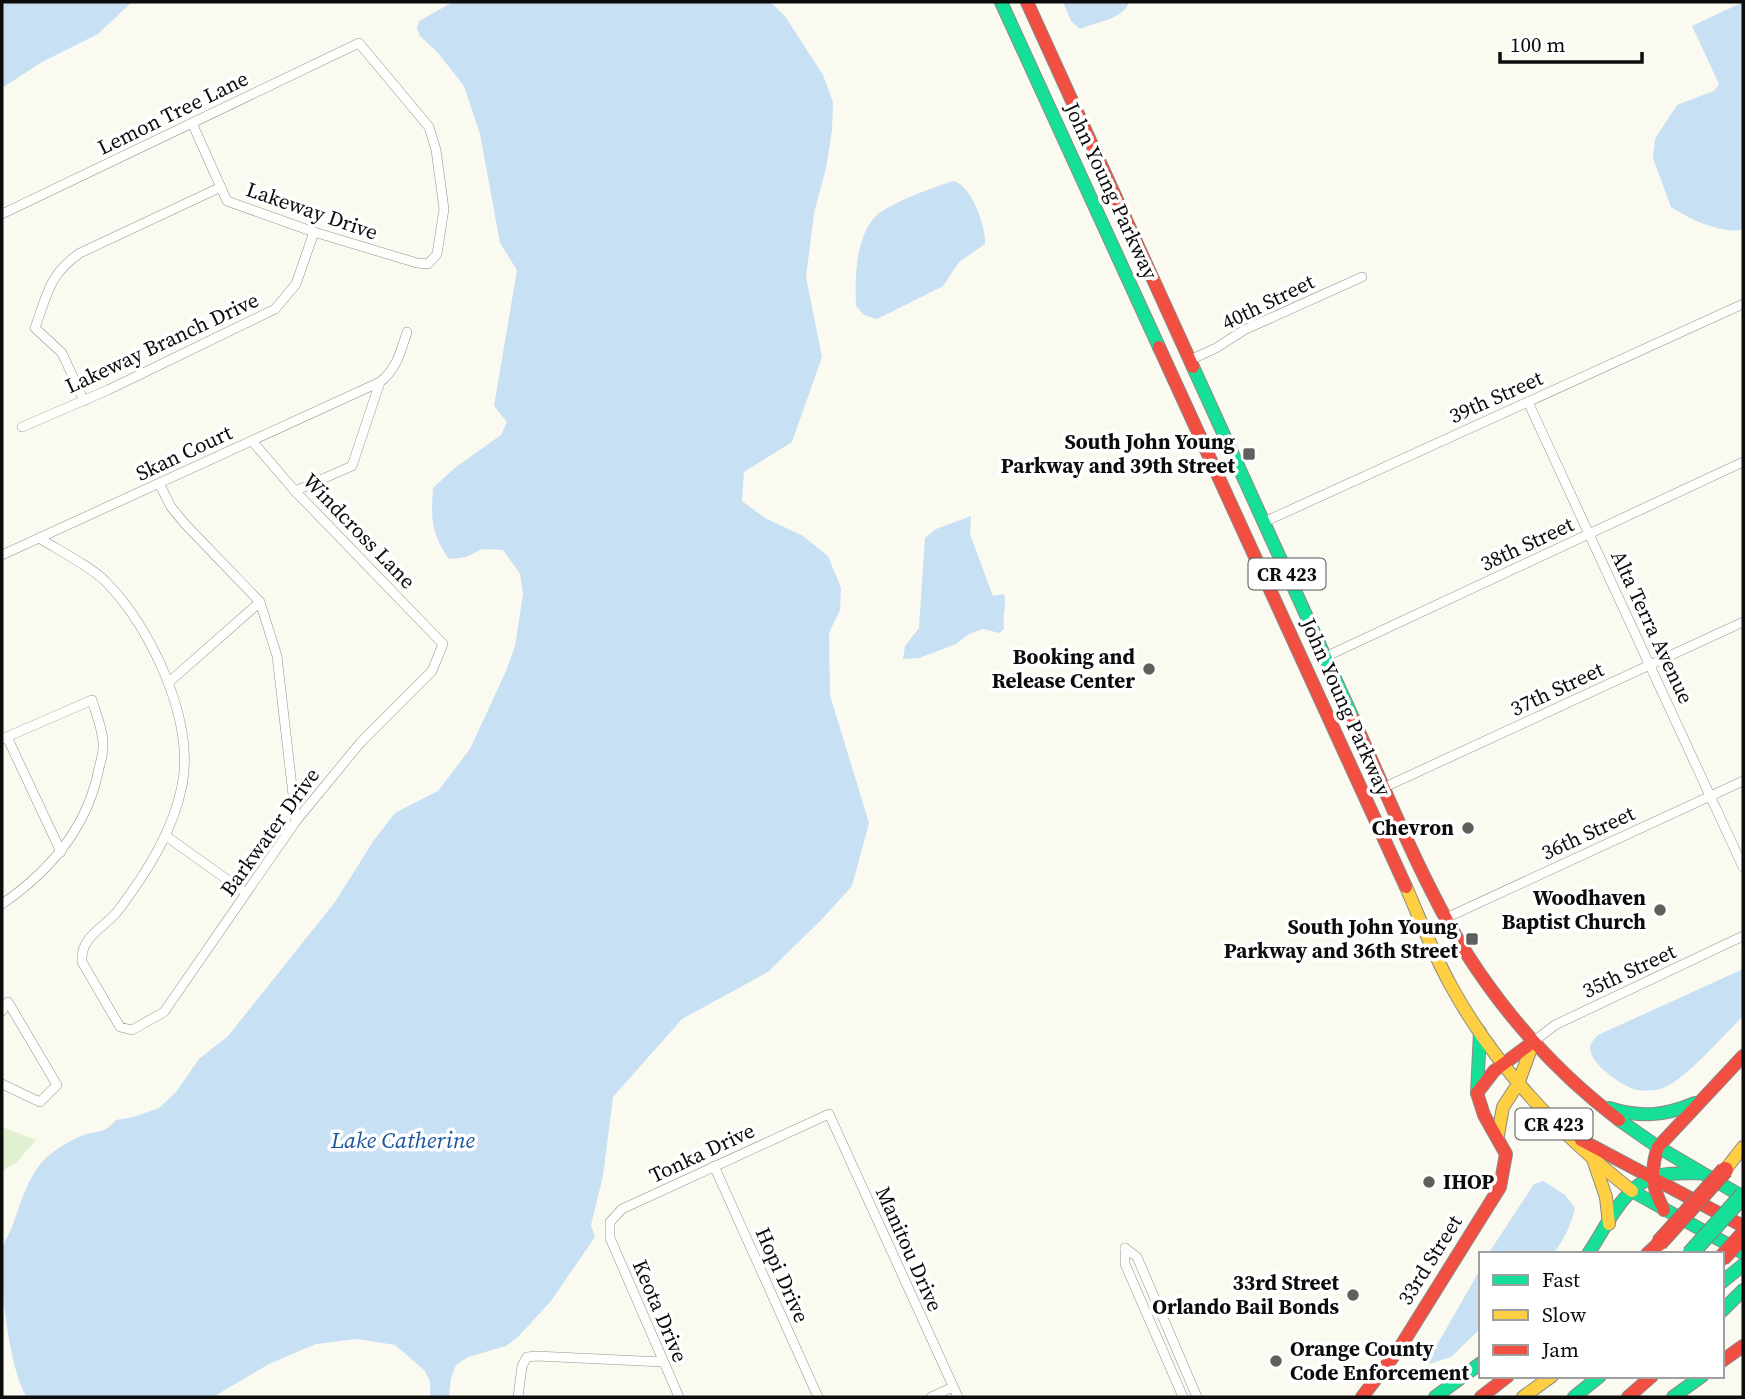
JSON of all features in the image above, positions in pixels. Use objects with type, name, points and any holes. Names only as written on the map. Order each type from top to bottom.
[{"type":"main road","name":"John Young Parkway","points":[[1001,2],[1434,953],[1480,1032],[1518,1084],[1557,1127],[1593,1159],[1632,1191],[1743,1254]]},
{"type":"main road","name":"John Young Parkway","points":[[1027,2],[1446,918],[1483,977],[1533,1042],[1597,1104],[1658,1147],[1743,1196]]},
{"type":"main road","points":[[1217,475],[1251,513],[1264,522]]},
{"type":"main road","points":[[1346,758],[1364,775],[1385,787]]},
{"type":"main road","points":[[1477,1093],[1480,1032]]},
{"type":"main road","points":[[1477,1093],[1486,1079],[1533,1042]]},
{"type":"main road","name":"33rd Street","points":[[1498,1135],[1503,1107],[1518,1084],[1533,1042]]},
{"type":"main road","points":[[1664,1210],[1657,1200],[1652,1177],[1658,1147],[1743,1056]]},
{"type":"main road","name":"33rd Street","points":[[1362,1397],[1399,1349],[1500,1186],[1507,1160],[1505,1148],[1483,1114],[1477,1093]]},
{"type":"main road","points":[[1597,1104],[1633,1116],[1650,1117],[1679,1110],[1706,1098]]},
{"type":"main road","points":[[1557,1127],[1743,1226]]},
{"type":"main road","points":[[1653,1248],[1743,1147]]},
{"type":"main road","points":[[1593,1159],[1606,1196],[1609,1224]]},
{"type":"main road","points":[[1589,1252],[1632,1191],[1652,1177],[1701,1174]]},
{"type":"main road","points":[[1692,1252],[1743,1196]]},
{"type":"main road","points":[[1724,1256],[1743,1235]]},
{"type":"main road","points":[[1724,1280],[1740,1268]]},
{"type":"main road","points":[[1724,1309],[1743,1290]]},
{"type":"main road","points":[[1724,1360],[1743,1346]]},
{"type":"main road","points":[[1435,1397],[1479,1364]]},
{"type":"main road","points":[[1481,1397],[1505,1378]]},
{"type":"main road","points":[[1523,1397],[1549,1378]]},
{"type":"main road","points":[[1574,1397],[1598,1378]]},
{"type":"main road","points":[[1628,1397],[1651,1378]]},
{"type":"main road","points":[[1673,1397],[1699,1378]]},
{"type":"street","name":"Lemon Tree Lane","points":[[2,214],[359,43],[429,127],[436,149],[444,219],[437,254],[428,264]]},
{"type":"street","name":"Lakeway Drive","points":[[192,123],[228,201],[314,232],[428,264]]},
{"type":"street","points":[[84,401],[62,353],[35,328],[53,280],[63,265],[80,253],[221,187]]},
{"type":"street","name":"Lakeway Branch Drive","points":[[22,427],[84,401],[275,309],[296,284],[314,232]]},
{"type":"street","name":"40th Street","points":[[1190,360],[1216,348],[1244,330],[1362,276]]},
{"type":"street","name":"39th Street","points":[[1264,522],[1743,304]]},
{"type":"street","points":[[295,491],[352,466],[380,382],[392,370],[407,332]]},
{"type":"street","name":"Skan Court","points":[[2,555],[380,382]]},
{"type":"street","name":"Alta Terra Avenue","points":[[1528,402],[1743,867]]},
{"type":"street","name":"Windcross Lane","points":[[251,441],[295,491],[443,644]]},
{"type":"street","name":"38th Street","points":[[1325,657],[1743,462]]},
{"type":"street","points":[[159,483],[171,507],[185,524],[260,602],[277,656],[296,821]]},
{"type":"street","points":[[39,538],[105,580],[149,638],[168,683],[180,729],[184,764],[182,786],[166,836],[246,893]]},
{"type":"street","points":[[168,683],[260,602]]},
{"type":"street","name":"37th Street","points":[[1385,787],[1743,622]]},
{"type":"street","name":"Barkwater Drive","points":[[166,836],[118,911],[85,942],[81,951],[82,962],[120,1027],[132,1030],[164,1012],[296,821],[360,742],[432,671],[443,644]]},
{"type":"street","points":[[2,904],[22,890],[61,852],[86,813],[95,791],[104,745],[92,699],[5,738],[61,852]]},
{"type":"street","name":"36th Street","points":[[1446,918],[1743,781]]},
{"type":"street","name":"35th Street","points":[[1533,1042],[1555,1025],[1743,936]]},
{"type":"street","points":[[2,991],[57,1085],[40,1102],[2,1084]]},
{"type":"street","points":[[2,1012],[8,1002]]},
{"type":"street","name":"Tonka Drive","points":[[610,1238],[610,1222],[622,1209],[829,1114]]},
{"type":"street","name":"Manitou Drive","points":[[829,1114],[958,1397]]},
{"type":"street","name":"Hopi Drive","points":[[714,1166],[818,1397]]},
{"type":"street","name":"Keota Drive","points":[[610,1238],[679,1397]]},
{"type":"street","points":[[1182,1397],[1125,1264],[1125,1248],[1137,1257],[1197,1397]]},
{"type":"street","points":[[518,1397],[522,1366],[527,1357],[663,1362]]},
{"type":"street","points":[[931,1397],[953,1387]]},
{"type":"green space","points":[[2,1127],[36,1140],[17,1162],[2,1171]]},
{"type":"water","points":[[2,2],[132,2],[98,34],[42,62],[2,88]]},
{"type":"water","name":"Lake Catherine","points":[[453,2],[770,2],[785,16],[823,75],[833,102],[832,130],[826,168],[814,213],[806,277],[822,357],[792,442],[744,472],[742,501],[765,518],[803,536],[828,556],[841,588],[840,610],[829,633],[830,695],[869,823],[852,886],[768,972],[682,1019],[613,1097],[603,1176],[591,1225],[595,1237],[551,1301],[517,1338],[506,1346],[468,1357],[456,1365],[451,1378],[449,1397],[430,1397],[430,1381],[424,1370],[395,1345],[357,1339],[316,1344],[269,1364],[213,1397],[27,1397],[15,1368],[11,1348],[4,1304],[2,1251],[33,1175],[47,1157],[74,1139],[103,1130],[116,1120],[159,1108],[176,1092],[199,1059],[228,1036],[335,902],[374,840],[395,813],[438,791],[470,749],[515,646],[523,594],[520,574],[503,550],[482,549],[466,557],[449,559],[439,541],[432,517],[433,488],[456,467],[501,435],[507,422],[494,406],[517,270],[500,243],[480,134],[464,86],[438,53],[420,36],[417,28],[419,21]]},
{"type":"water","points":[[1063,2],[1129,2],[1115,17],[1080,29],[1071,21]]},
{"type":"water","points":[[1743,2],[1743,230],[1734,230],[1706,224],[1671,207],[1653,158],[1655,139],[1677,105],[1714,91],[1719,84],[1692,26]]},
{"type":"water","points":[[954,181],[967,191],[977,208],[985,244],[959,262],[943,286],[877,319],[864,315],[856,306],[856,271],[860,247],[868,226],[881,212],[901,201]]},
{"type":"water","points":[[971,516],[970,534],[993,596],[1004,594],[1004,629],[999,633],[983,629],[969,634],[956,644],[919,658],[903,659],[905,646],[919,628],[925,538],[936,529]]},
{"type":"water","points":[[1743,969],[1743,1016],[1716,1045],[1672,1083],[1657,1090],[1637,1090],[1614,1079],[1593,1058],[1591,1044],[1598,1035]]},
{"type":"water","points":[[1543,1181],[1565,1195],[1575,1208],[1561,1243],[1554,1252],[1489,1252],[1534,1184]]},
{"type":"water","points":[[1479,1272],[1479,1330],[1451,1357],[1429,1364],[1428,1357]]},
{"type":"traffic: fast","points":[[1001,2],[1159,347]]},
{"type":"traffic: fast","points":[[1193,367],[1353,718]]},
{"type":"traffic: fast","points":[[1477,1093],[1480,1032]]},
{"type":"traffic: fast","points":[[1609,1108],[1652,1114],[1673,1111],[1695,1103]]},
{"type":"traffic: fast","points":[[1619,1120],[1658,1147],[1743,1197]]},
{"type":"traffic: fast","points":[[1589,1252],[1616,1209],[1634,1188],[1657,1176],[1701,1173]]},
{"type":"traffic: fast","points":[[1632,1191],[1743,1253]]},
{"type":"traffic: fast","points":[[1692,1252],[1743,1195]]},
{"type":"traffic: fast","points":[[1724,1280],[1743,1265]]},
{"type":"traffic: fast","points":[[1724,1309],[1743,1290]]},
{"type":"traffic: fast","points":[[1435,1397],[1479,1364]]},
{"type":"traffic: fast","points":[[1574,1397],[1598,1378]]},
{"type":"traffic: fast","points":[[1673,1397],[1699,1378]]},
{"type":"traffic: slow","points":[[1406,887],[1444,972],[1487,1043],[1530,1097],[1554,1122],[1632,1191]]},
{"type":"traffic: slow","points":[[1498,1135],[1503,1107],[1518,1084],[1533,1043]]},
{"type":"traffic: slow","points":[[1725,1170],[1743,1147]]},
{"type":"traffic: slow","points":[[1593,1159],[1606,1197],[1609,1224]]},
{"type":"traffic: slow","points":[[1523,1397],[1549,1378]]},
{"type":"traffic: jam","points":[[1027,2],[1193,367]]},
{"type":"traffic: jam","points":[[1159,347],[1406,887]]},
{"type":"traffic: jam","points":[[1353,718],[1421,871],[1469,957],[1512,1017],[1537,1045],[1590,1097],[1619,1120]]},
{"type":"traffic: jam","points":[[1362,1397],[1399,1349],[1500,1187],[1506,1154],[1484,1115],[1477,1093],[1494,1071],[1533,1042]]},
{"type":"traffic: jam","points":[[1664,1210],[1654,1179],[1658,1147],[1743,1056]]},
{"type":"traffic: jam","points":[[1581,1140],[1743,1226]]},
{"type":"traffic: jam","points":[[1659,1243],[1725,1170]]},
{"type":"traffic: jam","points":[[1724,1256],[1743,1235]]},
{"type":"traffic: jam","points":[[1649,1252],[1659,1243]]},
{"type":"traffic: jam","points":[[1724,1360],[1743,1346]]},
{"type":"traffic: jam","points":[[1481,1397],[1505,1378]]},
{"type":"traffic: jam","points":[[1628,1397],[1650,1378]]},
{"type":"place","name":"South John Young Parkway and 39th Street","points":[[1249,454]]},
{"type":"place","name":"Booking and Release Center","points":[[1149,669]]},
{"type":"place","name":"Chevron","points":[[1468,828]]},
{"type":"place","name":"Woodhaven Baptist Church","points":[[1660,910]]},
{"type":"place","name":"South John Young Parkway and 36th Street","points":[[1472,939]]},
{"type":"place","name":"IHOP","points":[[1429,1182]]},
{"type":"place","name":"33rd Street Orlando Bail Bonds","points":[[1353,1295]]},
{"type":"place","name":"Orange County Code Enforcement","points":[[1276,1361]]}]
